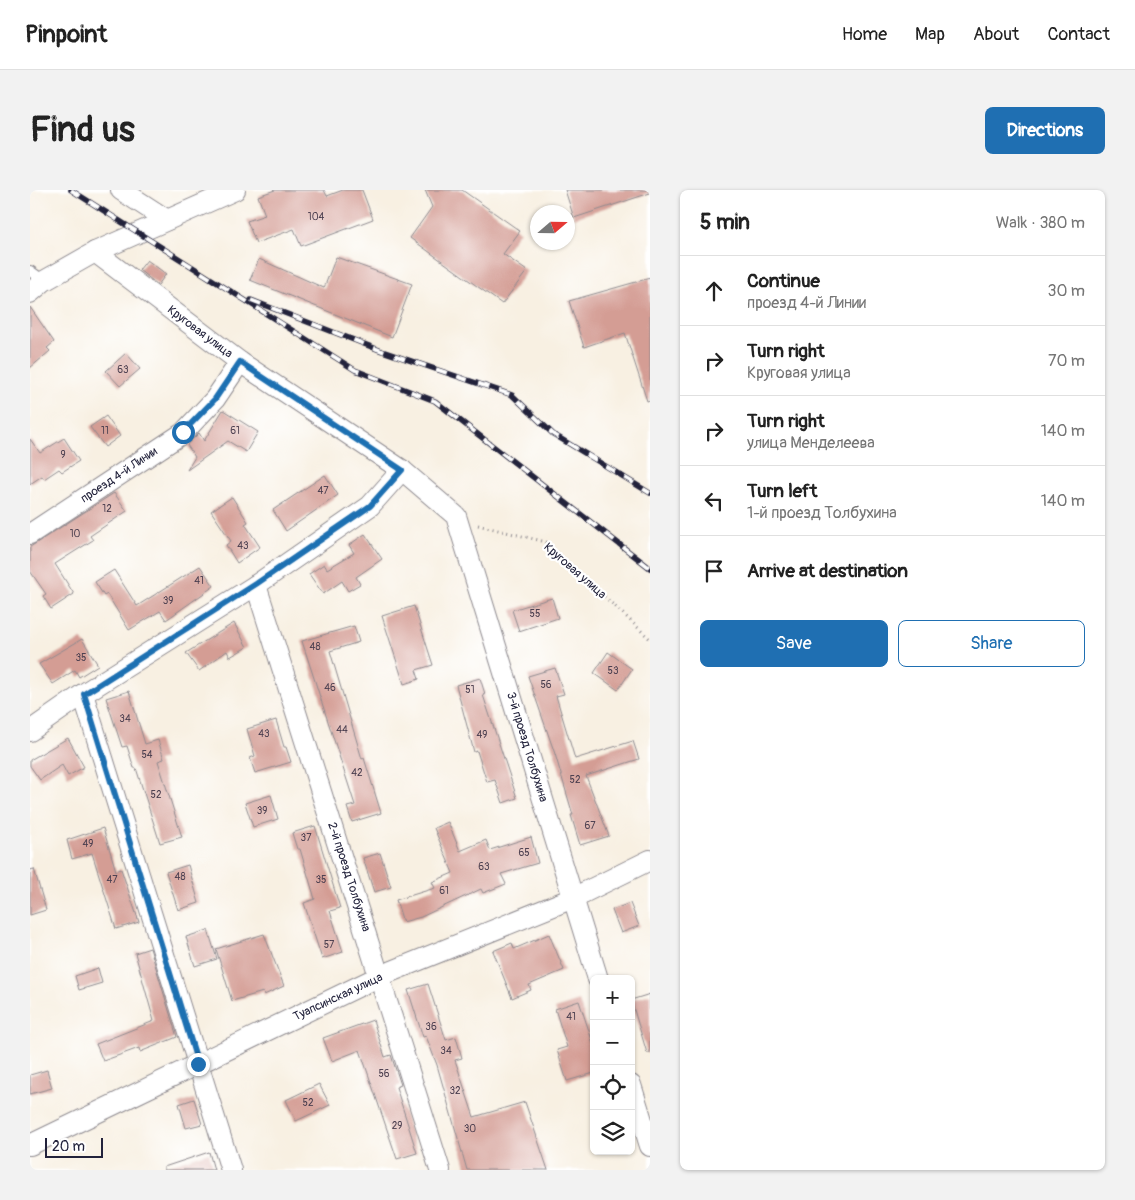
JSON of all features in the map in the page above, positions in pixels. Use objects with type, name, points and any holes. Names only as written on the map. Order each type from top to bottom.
[{"type":"street","points":[[121,190],[167,220]]},
{"type":"street","points":[[35,282],[95,252],[235,190]]},
{"type":"street","name":"Круговая улица","points":[[95,252],[240,362],[402,470],[456,516]]},
{"type":"street","name":"проезд 4-й Линии","points":[[30,534],[183,432],[215,399],[240,362]]},
{"type":"street","points":[[30,731],[84,694],[256,584],[370,506],[402,470]]},
{"type":"street","name":"3-й проезд Толбухина","points":[[456,516],[597,975]]},
{"type":"street","name":"2-й проезд Толбухина","points":[[256,584],[440,1170]]},
{"type":"street","points":[[84,694],[231,1170]]},
{"type":"street","name":"Туапсинская улица","points":[[30,1145],[380,976],[573,898],[650,860]]},
{"type":"street","points":[[635,1099],[650,1146]]},
{"type":"path","name":"Круговая улица","points":[[456,516],[493,530],[546,542],[650,639]]},
{"type":"building","points":[[275,190],[324,190],[327,196],[343,190],[362,190],[373,219],[301,246],[294,229],[256,243],[247,221],[265,215],[258,196]]},
{"type":"building","points":[[425,190],[462,190],[520,231],[503,254],[527,271],[502,304],[410,238],[432,207]]},
{"type":"building","points":[[565,190],[649,190],[650,193],[575,218],[575,205],[570,205]]},
{"type":"building","points":[[336,257],[412,284],[392,337],[250,280],[259,259],[324,288]]},
{"type":"building","points":[[147,260],[166,274],[158,285],[139,270]]},
{"type":"building","points":[[650,278],[650,400],[647,401],[625,333],[584,347],[569,301]]},
{"type":"building","points":[[30,307],[54,342],[47,348],[50,351],[30,368]]},
{"type":"building","points":[[126,353],[140,369],[120,386],[106,371]]},
{"type":"building","points":[[223,410],[258,432],[246,452],[228,441],[187,470],[195,457],[187,445],[199,433],[204,441]]},
{"type":"building","points":[[106,416],[120,436],[105,447],[90,427]]},
{"type":"building","points":[[64,438],[79,461],[62,472],[59,469],[44,479],[42,476],[30,484],[30,439],[40,453]]},
{"type":"building","points":[[325,475],[338,495],[286,531],[273,510]]},
{"type":"building","points":[[114,493],[127,511],[90,536],[93,540],[55,564],[74,594],[51,609],[43,596],[46,594],[30,571],[30,547]]},
{"type":"building","points":[[232,497],[248,522],[245,524],[260,547],[237,563],[226,545],[231,541],[211,511]]},
{"type":"building","points":[[365,534],[382,559],[356,577],[360,584],[348,591],[342,581],[323,594],[309,574],[324,564],[327,569],[354,553],[349,545]]},
{"type":"building","points":[[200,566],[214,586],[166,620],[160,611],[129,630],[107,594],[104,596],[95,582],[114,570],[137,606]]},
{"type":"building","points":[[552,598],[558,618],[519,631],[512,610]]},
{"type":"building","points":[[414,606],[433,665],[416,670],[419,679],[404,684],[382,616]]},
{"type":"building","points":[[234,623],[247,647],[230,657],[227,651],[199,671],[186,653]]},
{"type":"building","points":[[354,626],[359,642],[330,651],[362,759],[364,758],[381,813],[352,822],[347,807],[355,805],[302,641]]},
{"type":"building","points":[[82,639],[98,665],[79,677],[75,670],[53,684],[39,664]]},
{"type":"building","points":[[608,652],[632,669],[618,690],[594,673]]},
{"type":"building","points":[[555,668],[564,694],[556,696],[575,759],[633,741],[639,759],[586,776],[609,836],[580,845],[555,754],[528,676]]},
{"type":"building","points":[[480,678],[485,694],[483,695],[517,798],[503,803],[495,780],[487,782],[477,751],[474,752],[456,685]]},
{"type":"building","points":[[129,691],[145,744],[158,740],[164,759],[158,761],[182,837],[160,843],[136,768],[134,768],[127,746],[122,747],[106,698]]},
{"type":"building","points":[[276,720],[284,747],[286,747],[291,762],[255,773],[250,758],[255,756],[247,729]]},
{"type":"building","points":[[68,738],[84,767],[68,776],[62,765],[40,780],[30,766],[30,760]]},
{"type":"building","points":[[271,795],[278,819],[253,827],[245,803]]},
{"type":"building","points":[[448,822],[460,851],[486,840],[490,850],[531,837],[538,863],[501,874],[506,884],[483,893],[481,889],[421,917],[403,922],[396,900],[435,888],[432,882],[453,873],[434,828]]},
{"type":"building","points":[[315,826],[340,908],[330,911],[343,952],[322,959],[304,903],[315,899],[300,849],[297,849],[292,833]]},
{"type":"building","points":[[103,828],[116,871],[121,869],[139,922],[116,929],[92,853],[72,859],[67,840]]},
{"type":"building","points":[[380,853],[391,887],[374,892],[363,858]]},
{"type":"building","points":[[188,865],[199,903],[178,910],[166,872]]},
{"type":"building","points":[[34,869],[46,910],[30,915],[30,870]]},
{"type":"building","points":[[630,903],[639,926],[621,933],[612,910]]},
{"type":"building","points":[[208,930],[217,959],[195,966],[186,937]]},
{"type":"building","points":[[264,934],[284,986],[264,995],[263,992],[232,1001],[216,949]]},
{"type":"building","points":[[549,934],[564,970],[529,985],[531,990],[512,998],[493,951],[512,943],[514,949]]},
{"type":"building","points":[[150,948],[177,1037],[140,1052],[139,1048],[103,1061],[96,1044],[154,1021],[135,953]]},
{"type":"building","points":[[98,968],[102,983],[79,990],[75,976]]},
{"type":"building","points":[[428,984],[446,1040],[456,1037],[462,1058],[455,1060],[474,1117],[525,1102],[548,1170],[467,1170],[437,1065],[426,1036],[423,1037],[408,990]]},
{"type":"building","points":[[650,994],[650,1053],[647,1053],[635,1013],[635,999]]},
{"type":"building","points":[[579,1001],[590,1034],[590,1074],[567,1081],[557,1050],[567,1047],[555,1009]]},
{"type":"building","points":[[373,1020],[385,1057],[391,1055],[401,1085],[396,1087],[417,1153],[397,1159],[360,1050],[332,1061],[323,1038]]},
{"type":"building","points":[[47,1070],[52,1088],[30,1094],[30,1075]]},
{"type":"building","points":[[319,1084],[330,1105],[296,1121],[286,1100]]},
{"type":"building","points":[[194,1099],[202,1124],[186,1128],[179,1104]]},
{"type":"building","points":[[209,1152],[214,1170],[164,1170],[164,1167]]},
{"type":"railway","points":[[71,190],[355,370],[435,401],[650,568]]},
{"type":"railway","points":[[251,300],[382,351],[512,395],[553,434],[650,493]]},
{"type":"route","points":[[183,432],[215,399],[240,362],[402,470],[370,506],[256,584],[84,694],[198,1064]]}]
